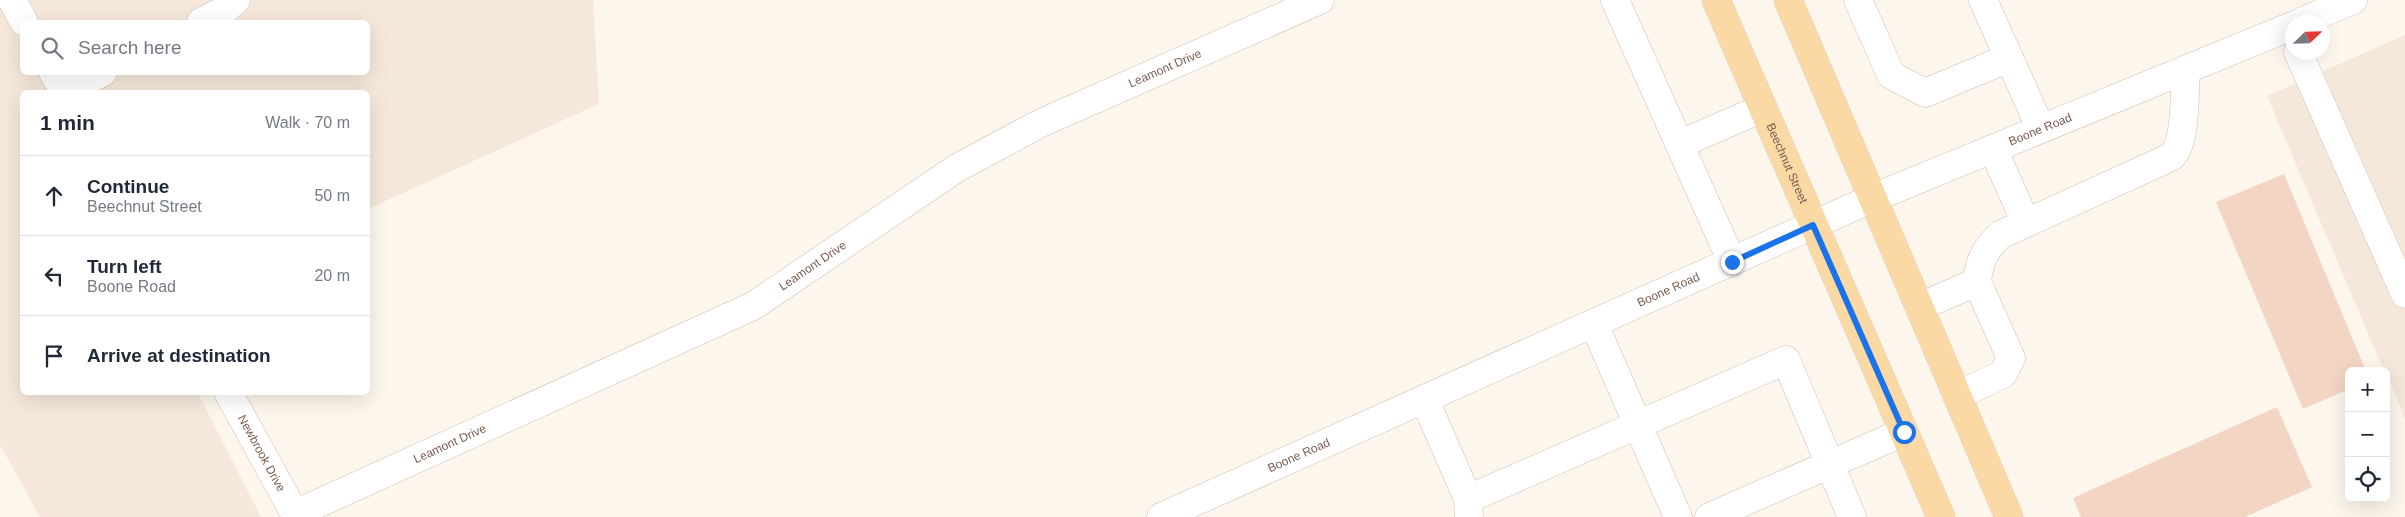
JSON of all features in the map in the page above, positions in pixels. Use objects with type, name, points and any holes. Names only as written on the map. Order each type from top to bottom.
[{"type":"main road","name":"Beechnut Street","points":[[1716,0],[1941,517]]},
{"type":"main road","points":[[1788,0],[2009,517]]},
{"type":"street","points":[[12,0],[23,20]]},
{"type":"street","points":[[205,20],[223,11],[236,0]]},
{"type":"street","name":"Leamont Drive","points":[[297,516],[753,306],[957,168],[1040,123],[1320,0]]},
{"type":"street","points":[[1615,0],[1732,262]]},
{"type":"street","points":[[1858,0],[1892,75],[1925,94],[2009,58]]},
{"type":"street","points":[[1983,0],[2041,129]]},
{"type":"street","name":"Boone Road","points":[[2327,15],[2353,0]]},
{"type":"street","name":"Boone Road","points":[[1161,517],[1873,198],[2186,70],[2285,37]]},
{"type":"street","points":[[2305,60],[2405,294]]},
{"type":"street","points":[[1957,396],[2002,374],[2011,358],[1977,282],[1978,265],[1986,249],[2000,234],[2171,157],[2176,153],[2183,122],[2186,70]]},
{"type":"street","points":[[55,75],[63,90]]},
{"type":"street","points":[[68,90],[97,75]]},
{"type":"street","points":[[1680,144],[1763,108]]},
{"type":"street","points":[[1993,149],[2026,223]]},
{"type":"street","points":[[1919,307],[1977,282]]},
{"type":"street","points":[[1594,324],[1678,517]]},
{"type":"street","points":[[1425,400],[1468,508],[1638,424],[1786,360],[1852,517]]},
{"type":"street","name":"Newbrook Drive","points":[[230,395],[297,516]]},
{"type":"street","points":[[1709,517],[1904,432]]},
{"type":"shaded area","points":[[0,0],[593,0],[599,104],[370,208],[370,90],[20,90],[20,395],[199,395],[261,517],[40,517],[0,445]]},
{"type":"shaded area","points":[[2405,35],[2405,419],[2390,381],[2390,367],[2382,367],[2267,96]]},
{"type":"building","points":[[2284,174],[2364,367],[2345,367],[2345,391],[2303,409],[2216,202]]},
{"type":"building","points":[[2277,407],[2312,487],[2245,517],[2081,517],[2073,498]]},
{"type":"route","points":[[1732,262],[1813,225],[1904,432]]}]
